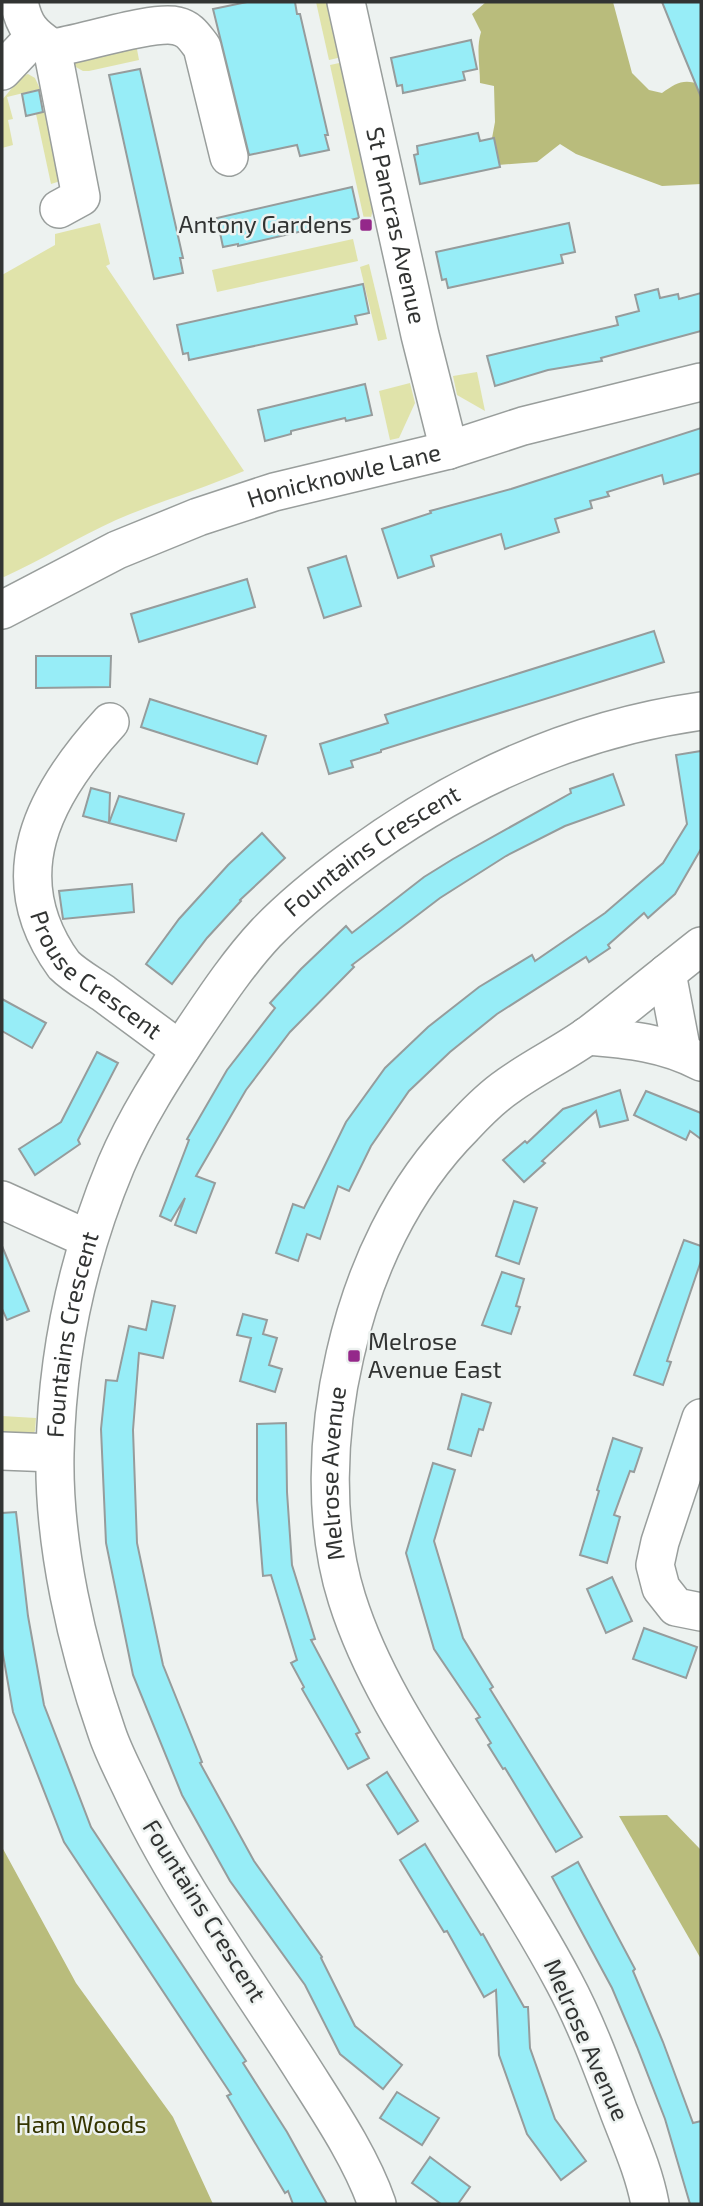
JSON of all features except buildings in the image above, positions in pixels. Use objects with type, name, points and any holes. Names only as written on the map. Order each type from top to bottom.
[{"type":"street","points":[[19,2],[23,20],[43,42],[81,197],[59,209]]},
{"type":"street","name":"St Pancras Avenue","points":[[346,2],[420,335],[449,450]]},
{"type":"street","points":[[2,71],[43,42],[149,15],[191,32],[202,47],[229,157]]},
{"type":"street","name":"Honicknowle Lane","points":[[2,610],[117,550],[198,517],[274,492],[449,450],[523,426],[701,382]]},
{"type":"street","name":"Fountains Crescent","points":[[377,2204],[337,2123],[197,1909],[147,1820],[107,1736],[79,1635],[61,1554],[55,1501],[54,1454],[58,1389],[69,1318],[88,1239],[117,1163],[148,1102],[225,982],[267,932],[329,877],[391,831],[455,792],[542,751],[622,727],[701,711]]},
{"type":"street","name":"Prouse Crescent","points":[[88,731],[36,816],[23,849],[21,891],[36,930],[64,965],[180,1050]]},
{"type":"street","name":"Melrose Avenue","points":[[650,2204],[646,2184],[606,2076],[565,1983],[475,1834],[411,1737],[370,1661],[346,1596],[333,1538],[330,1468],[334,1401],[350,1334],[390,1226],[424,1170],[463,1127],[506,1087],[587,1036],[701,946]]},
{"type":"street","points":[[667,972],[692,1057]]},
{"type":"street","points":[[587,1036],[636,1040],[692,1057]]},
{"type":"street","points":[[2,1200],[88,1239]]},
{"type":"street","points":[[701,1418],[655,1565],[661,1588],[676,1607],[701,1612]]},
{"type":"street","points":[[2,1451],[54,1454]]},
{"type":"green space","points":[[316,2],[329,2],[342,57],[329,60]]},
{"type":"green space","points":[[486,2],[613,2],[632,73],[649,90],[662,93],[685,82],[701,85],[701,184],[662,186],[576,154],[560,144],[537,162],[498,165],[490,149],[495,122],[494,86],[480,83],[478,51],[481,32],[472,14]]},
{"type":"green space","points":[[136,44],[139,60],[89,71],[74,66],[76,61]]},
{"type":"green space","points":[[344,62],[375,199],[369,227],[366,228],[330,65]]},
{"type":"green space","points":[[28,74],[35,78],[40,89],[7,97],[13,119],[8,120],[13,145],[2,148],[2,100],[22,76]]},
{"type":"green space","points":[[52,110],[67,179],[51,184],[36,114]]},
{"type":"green space","points":[[100,223],[110,264],[106,266],[244,471],[116,520],[4,577],[2,275],[55,245],[55,234]]},
{"type":"green space","points":[[353,239],[358,261],[217,292],[212,270]]},
{"type":"green space","points":[[369,264],[387,339],[378,341],[360,267]]},
{"type":"green space","points":[[477,372],[485,411],[457,395],[453,376]]},
{"type":"green space","points":[[410,383],[415,403],[399,438],[390,440],[379,391]]},
{"type":"green space","points":[[2,1416],[36,1418],[35,1431],[32,1435],[2,1438]]},
{"type":"green space","points":[[667,1815],[701,1850],[701,1959],[619,1816]]},
{"type":"green space","name":"Ham Woods","points":[[2,1847],[76,1983],[173,2117],[213,2204],[2,2204]]},
{"type":"place","name":"Antony Gardens","points":[[366,225]]},
{"type":"place","name":"Melrose Avenue East","points":[[354,1356]]}]
